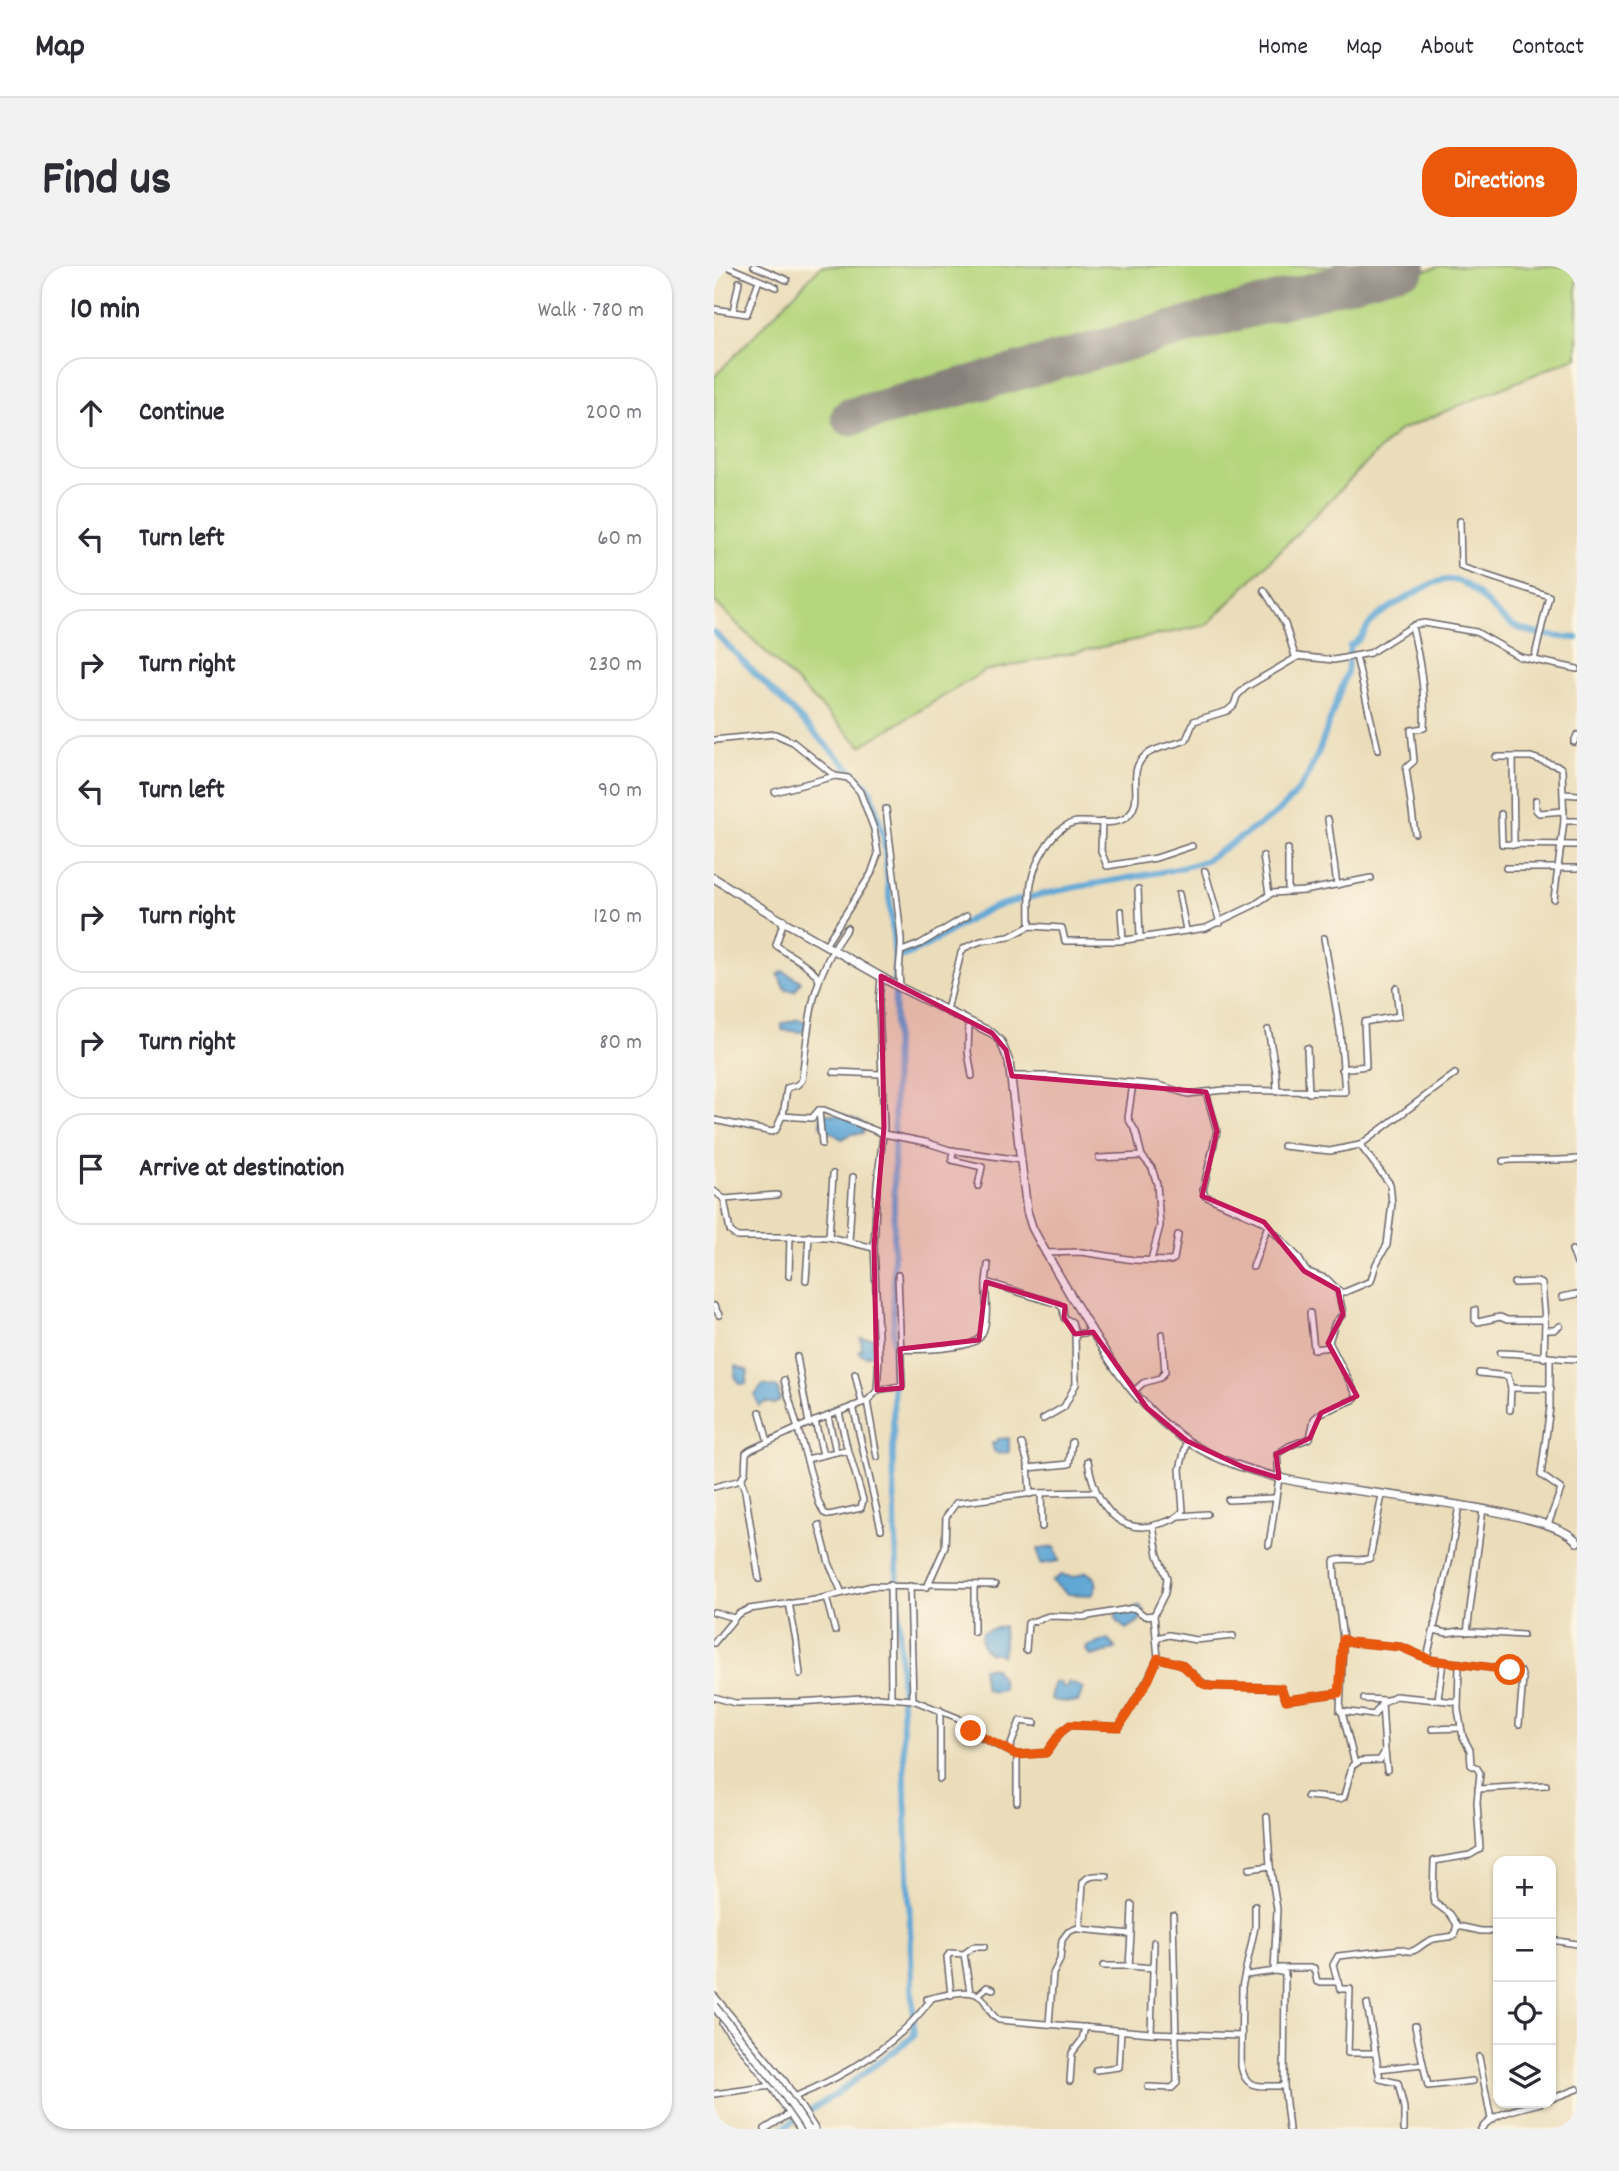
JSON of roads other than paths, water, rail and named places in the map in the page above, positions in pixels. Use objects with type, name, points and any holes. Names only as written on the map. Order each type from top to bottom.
[{"type":"street","points":[[726,266],[776,288]]},
{"type":"street","points":[[754,266],[787,280]]},
{"type":"street","points":[[733,310],[739,282]]},
{"type":"street","points":[[714,309],[747,314],[758,283]]},
{"type":"street","points":[[1460,521],[1461,567],[1549,596],[1534,660]]},
{"type":"street","points":[[1264,590],[1284,624],[1293,654],[1299,656],[1350,658],[1375,651],[1412,627],[1424,623],[1476,632],[1508,651],[1577,670]]},
{"type":"street","points":[[1412,627],[1421,668],[1425,717],[1424,728],[1411,730],[1414,761],[1406,768],[1415,833]]},
{"type":"street","points":[[1031,926],[1030,895],[1037,864],[1045,848],[1060,829],[1071,823],[1121,820],[1130,814],[1135,799],[1135,769],[1146,755],[1186,740],[1194,721],[1227,711],[1246,687],[1299,656]]},
{"type":"street","points":[[1350,658],[1378,750]]},
{"type":"street","points":[[714,740],[775,734],[793,742],[835,776]]},
{"type":"street","points":[[1574,742],[1577,735]]},
{"type":"street","points":[[1496,757],[1531,757],[1560,766],[1564,821],[1554,899]]},
{"type":"street","points":[[1513,757],[1514,845]]},
{"type":"street","points":[[714,1120],[772,1132],[776,1130],[783,1116],[787,1088],[802,1080],[811,1000],[830,946],[871,874],[879,848],[860,792],[848,778],[835,776],[775,792]]},
{"type":"street","points":[[1564,794],[1577,795]]},
{"type":"street","points":[[1536,800],[1536,810],[1539,813],[1564,811]]},
{"type":"street","points":[[886,809],[902,952],[900,987]]},
{"type":"street","points":[[1501,814],[1501,843],[1577,845]]},
{"type":"street","points":[[1328,819],[1337,885]]},
{"type":"street","points":[[1564,821],[1577,821]]},
{"type":"street","points":[[1102,822],[1101,848],[1105,866],[1156,858],[1192,846]]},
{"type":"street","points":[[1288,849],[1288,892]]},
{"type":"street","points":[[1263,856],[1269,894]]},
{"type":"street","points":[[1506,868],[1577,868]]},
{"type":"street","points":[[1205,871],[1220,923]]},
{"type":"street","points":[[714,878],[900,987],[992,1033],[1001,1042],[1006,1050],[1012,1076],[1029,1219],[1045,1253],[1133,1393],[1187,1441],[1226,1460],[1279,1478],[1483,1509],[1548,1525],[1576,1537]]},
{"type":"street","points":[[947,1010],[958,958],[964,948],[985,939],[1009,937],[1031,926],[1062,928],[1065,942],[1123,940],[1206,928],[1254,905],[1269,894],[1371,878]]},
{"type":"street","points":[[1138,889],[1140,937]]},
{"type":"street","points":[[1179,894],[1186,930]]},
{"type":"street","points":[[1121,911],[1123,940]]},
{"type":"street","points":[[902,952],[967,916]]},
{"type":"street","points":[[784,920],[776,945],[804,964],[819,981]]},
{"type":"street","points":[[830,946],[847,928]]},
{"type":"street","points":[[1012,1076],[1050,1076],[1158,1085],[1182,1093],[1224,1090],[1345,1092],[1340,1031],[1324,938]]},
{"type":"street","points":[[881,1390],[874,1248],[877,1184],[885,1134],[879,1005],[883,977]]},
{"type":"street","points":[[1342,1069],[1366,1066],[1364,1023],[1399,1016],[1396,988]]},
{"type":"street","points":[[969,1021],[968,1052],[971,1076]]},
{"type":"street","points":[[1268,1030],[1277,1092]]},
{"type":"street","points":[[1307,1048],[1309,1093]]},
{"type":"street","points":[[834,1072],[881,1074]]},
{"type":"street","points":[[1283,1146],[1330,1151],[1360,1145],[1455,1074]]},
{"type":"street","points":[[1133,1083],[1128,1118],[1136,1132],[1142,1156],[1152,1168],[1157,1184],[1160,1226],[1152,1261]]},
{"type":"street","points":[[1206,1092],[1217,1132],[1203,1190],[1205,1196],[1268,1225],[1298,1257],[1306,1271],[1327,1279],[1338,1290],[1345,1292],[1371,1281],[1376,1264],[1387,1245],[1392,1203],[1390,1184],[1360,1145]]},
{"type":"street","points":[[783,1116],[812,1118],[819,1110]]},
{"type":"street","points":[[819,1110],[885,1134],[953,1150],[1022,1160]]},
{"type":"street","points":[[819,1110],[822,1144]]},
{"type":"street","points":[[953,1150],[952,1160],[982,1167],[978,1186]]},
{"type":"street","points":[[1099,1158],[1142,1156]]},
{"type":"street","points":[[1503,1161],[1577,1159]]},
{"type":"street","points":[[829,1237],[834,1174]]},
{"type":"street","points":[[849,1241],[853,1177]]},
{"type":"street","points":[[714,1191],[724,1199],[728,1226],[732,1234],[745,1237],[829,1237],[874,1248]]},
{"type":"street","points":[[724,1199],[777,1195]]},
{"type":"street","points":[[1253,1267],[1268,1225]]},
{"type":"street","points":[[1045,1253],[1081,1252],[1173,1261],[1178,1235]]},
{"type":"street","points":[[789,1276],[790,1236]]},
{"type":"street","points":[[806,1280],[809,1236]]},
{"type":"street","points":[[1572,1250],[1577,1264]]},
{"type":"street","points":[[900,1349],[919,1351],[969,1345],[979,1340],[984,1329],[988,1265]]},
{"type":"street","points":[[759,1579],[741,1480],[745,1472],[746,1454],[798,1428],[865,1402],[881,1390],[900,1388],[898,1275]]},
{"type":"street","points":[[986,1282],[1058,1304],[1063,1308],[1064,1318],[1072,1322],[1076,1334],[1076,1384],[1064,1407],[1043,1419]]},
{"type":"street","points":[[1514,1283],[1542,1284],[1551,1389],[1541,1475],[1561,1491],[1548,1525]]},
{"type":"street","points":[[1269,1545],[1279,1478],[1276,1458],[1280,1451],[1310,1438],[1314,1419],[1321,1413],[1357,1396],[1330,1347],[1329,1340],[1335,1323],[1343,1314],[1338,1290]]},
{"type":"street","points":[[1562,1297],[1577,1294]]},
{"type":"street","points":[[714,1306],[719,1315]]},
{"type":"street","points":[[1475,1310],[1475,1320],[1478,1322],[1500,1317],[1507,1320],[1545,1320]]},
{"type":"street","points":[[1310,1313],[1314,1349],[1330,1347]]},
{"type":"street","points":[[1545,1330],[1554,1330],[1560,1326]]},
{"type":"street","points":[[1076,1334],[1093,1332]]},
{"type":"street","points":[[1133,1393],[1143,1382],[1160,1378],[1165,1373],[1162,1334]]},
{"type":"street","points":[[1500,1353],[1529,1353],[1547,1358],[1577,1359]]},
{"type":"street","points":[[796,1357],[823,1455]]},
{"type":"street","points":[[1479,1373],[1508,1376],[1511,1388],[1510,1410]]},
{"type":"street","points":[[855,1374],[865,1402],[877,1457]]},
{"type":"street","points":[[784,1380],[821,1509],[829,1515],[858,1509],[863,1503],[839,1412]]},
{"type":"street","points":[[1511,1388],[1551,1389]]},
{"type":"street","points":[[853,1406],[881,1529]]},
{"type":"street","points":[[760,1412],[768,1442]]},
{"type":"street","points":[[828,1416],[836,1452]]},
{"type":"street","points":[[1179,1516],[1184,1506],[1180,1469],[1187,1441]]},
{"type":"street","points":[[1028,1468],[1069,1464],[1072,1442]]},
{"type":"street","points":[[1023,1444],[1030,1494]]},
{"type":"street","points":[[807,1459],[848,1451]]},
{"type":"street","points":[[1088,1461],[1095,1492],[1114,1516],[1126,1524],[1136,1527],[1153,1526],[1179,1516],[1207,1514]]},
{"type":"street","points":[[714,1487],[741,1480]]},
{"type":"street","points":[[930,1584],[945,1547],[946,1517],[953,1505],[962,1501],[1030,1494],[1095,1492]]},
{"type":"street","points":[[1041,1493],[1042,1527]]},
{"type":"street","points":[[1355,1764],[1339,1707],[1343,1639],[1334,1561],[1363,1561],[1370,1558],[1382,1495]]},
{"type":"street","points":[[1228,1500],[1274,1498]]},
{"type":"street","points":[[1427,1658],[1450,1558],[1458,1505]]},
{"type":"street","points":[[1466,1632],[1483,1509]]},
{"type":"street","points":[[819,1525],[829,1563],[842,1593]]},
{"type":"street","points":[[714,1696],[735,1703],[892,1697],[912,1700],[958,1718],[975,1735],[1017,1755],[1046,1753],[1061,1732],[1070,1725],[1119,1727],[1149,1679],[1158,1658],[1154,1615],[1165,1593],[1167,1578],[1158,1555],[1153,1526]]},
{"type":"street","points":[[892,1585],[892,1697]]},
{"type":"street","points":[[714,1643],[734,1618],[749,1609],[826,1597],[873,1586],[995,1586]]},
{"type":"street","points":[[909,1586],[912,1700]]},
{"type":"street","points":[[974,1586],[974,1632]]},
{"type":"street","points":[[826,1597],[835,1631]]},
{"type":"street","points":[[789,1603],[800,1674]]},
{"type":"street","points":[[1026,1650],[1028,1623],[1047,1616],[1083,1617],[1134,1608],[1146,1616],[1154,1615]]},
{"type":"street","points":[[714,1612],[734,1618]]},
{"type":"street","points":[[1434,1630],[1447,1633],[1523,1635]]},
{"type":"street","points":[[1157,1638],[1169,1635],[1196,1640],[1233,1636]]},
{"type":"street","points":[[1343,1639],[1349,1642],[1401,1647],[1443,1662],[1521,1672],[1523,1679],[1519,1724]]},
{"type":"street","points":[[1158,1658],[1181,1664],[1203,1684],[1217,1688],[1281,1688],[1286,1700],[1339,1693]]},
{"type":"street","points":[[1437,1699],[1443,1662]]},
{"type":"street","points":[[1459,1663],[1458,1702],[1461,1728],[1469,1747],[1471,1765],[1479,1771],[1479,1852],[1436,1860],[1433,1864],[1434,1901],[1450,1914],[1457,1925],[1493,1931]]},
{"type":"street","points":[[1342,1712],[1374,1715],[1384,1702],[1398,1696],[1458,1702]]},
{"type":"street","points":[[1364,1699],[1384,1702]]},
{"type":"street","points":[[1384,1702],[1387,1770]]},
{"type":"street","points":[[940,1710],[940,1779]]},
{"type":"street","points":[[1009,1749],[1020,1721],[1035,1723]]},
{"type":"street","points":[[1432,1729],[1461,1728]]},
{"type":"street","points":[[1307,1796],[1344,1797],[1348,1777],[1355,1764],[1360,1761],[1380,1760],[1385,1751]]},
{"type":"street","points":[[1017,1755],[1017,1802]]},
{"type":"street","points":[[1478,1789],[1546,1785]]},
{"type":"street","points":[[1267,1817],[1270,1866],[1277,1909],[1274,1970]]},
{"type":"street","points":[[1249,1869],[1270,1866]]},
{"type":"street","points":[[1079,1929],[1080,1900],[1085,1879],[1107,1875]]},
{"type":"street","points":[[1129,1966],[1132,1905]]},
{"type":"street","points":[[1255,1906],[1255,1927],[1242,1987],[1241,2066],[1243,2078],[1247,2083],[1284,2086]]},
{"type":"street","points":[[1148,2087],[1172,2088],[1177,2085],[1178,2035],[1173,1915]]},
{"type":"street","points":[[1375,2053],[1348,2053],[1350,1989],[1340,1989],[1333,1965],[1338,1955],[1401,1949],[1415,1951],[1430,1940],[1454,1936],[1457,1925]]},
{"type":"street","points":[[1049,2023],[1053,1975],[1060,1960],[1062,1940],[1068,1932],[1079,1929],[1131,1934]]},
{"type":"street","points":[[1556,1941],[1577,1944]]},
{"type":"street","points":[[1151,2033],[1154,1942]]},
{"type":"street","points":[[964,1954],[973,1948],[984,1947]]},
{"type":"street","points":[[951,1995],[947,1955],[960,1952],[964,1954]]},
{"type":"street","points":[[964,1954],[970,1992]]},
{"type":"street","points":[[1102,1966],[1153,1968]]},
{"type":"street","points":[[1246,1975],[1274,1970],[1314,1968],[1317,1982],[1338,1982]]},
{"type":"street","points":[[1274,1970],[1285,1973],[1286,1979],[1284,2086],[1289,2129]]},
{"type":"street","points":[[978,1994],[987,1987],[993,1989]]},
{"type":"street","points":[[784,2102],[797,2101],[881,2051],[914,2022],[930,1998],[970,1992],[978,1994],[995,2019],[1178,2035],[1241,2036]]},
{"type":"street","points":[[714,1997],[797,2101],[811,2127]]},
{"type":"street","points":[[1367,2004],[1380,2079],[1398,2083],[1404,2108],[1404,2129]]},
{"type":"street","points":[[714,2006],[811,2127]]},
{"type":"street","points":[[714,2012],[802,2129]]},
{"type":"street","points":[[1070,2081],[1072,2053],[1082,2040],[1085,2026]]},
{"type":"street","points":[[1415,2026],[1428,2086],[1474,2081]]},
{"type":"street","points":[[1096,2070],[1119,2067],[1121,2030]]},
{"type":"street","points":[[1479,2057],[1491,2119]]},
{"type":"street","points":[[1378,2069],[1423,2064]]},
{"type":"street","points":[[714,2094],[772,2086]]},
{"type":"street","points":[[1556,2097],[1577,2090]]},
{"type":"street","points":[[1481,2129],[1491,2119],[1517,2108]]},
{"type":"street","points":[[765,2129],[792,2114]]},
{"type":"water","points":[[783,971],[801,981],[795,991],[786,990],[778,975]]},
{"type":"water","points":[[798,1019],[806,1022],[806,1028],[802,1032],[782,1030],[782,1024]]},
{"type":"water","points":[[821,1113],[855,1119],[865,1125],[863,1133],[850,1134],[842,1139],[821,1126]]},
{"type":"water","points":[[861,1338],[875,1338],[873,1346],[876,1354],[860,1354],[858,1351],[862,1349]]},
{"type":"water","points":[[736,1366],[748,1371],[746,1384],[740,1384],[735,1376]]},
{"type":"water","points":[[763,1385],[778,1388],[780,1401],[774,1404],[766,1402],[759,1406],[755,1395]]},
{"type":"water","points":[[1009,1438],[1009,1452],[999,1454],[994,1451],[992,1443],[996,1443],[997,1439]]},
{"type":"water","points":[[1055,1547],[1059,1561],[1040,1564],[1038,1549]]},
{"type":"water","points":[[1086,1572],[1096,1582],[1092,1595],[1068,1594],[1052,1581],[1061,1575],[1074,1577]]},
{"type":"water","points":[[1139,1606],[1145,1612],[1142,1619],[1127,1629],[1117,1621],[1116,1613]]},
{"type":"water","points":[[1003,1626],[1002,1656],[989,1653],[982,1644],[982,1632]]},
{"type":"water","points":[[1108,1639],[1116,1649],[1091,1656],[1086,1650],[1087,1647]]},
{"type":"water","points":[[982,1668],[994,1668],[1002,1680],[1003,1690],[993,1692],[985,1689]]},
{"type":"water","points":[[1060,1682],[1063,1687],[1067,1687],[1068,1682],[1083,1688],[1078,1702],[1056,1701],[1050,1698],[1054,1683]]},
{"type":"waterway","points":[[897,958],[912,953],[992,908],[1007,903],[1196,864],[1273,816],[1294,796],[1306,779],[1319,751],[1347,672],[1350,646],[1379,615],[1434,583],[1447,580],[1468,586],[1504,620],[1521,629],[1545,635],[1577,638]]},
{"type":"waterway","points":[[714,632],[871,790],[884,839],[895,958],[893,1459],[914,2036],[836,2094],[781,2129]]}]
